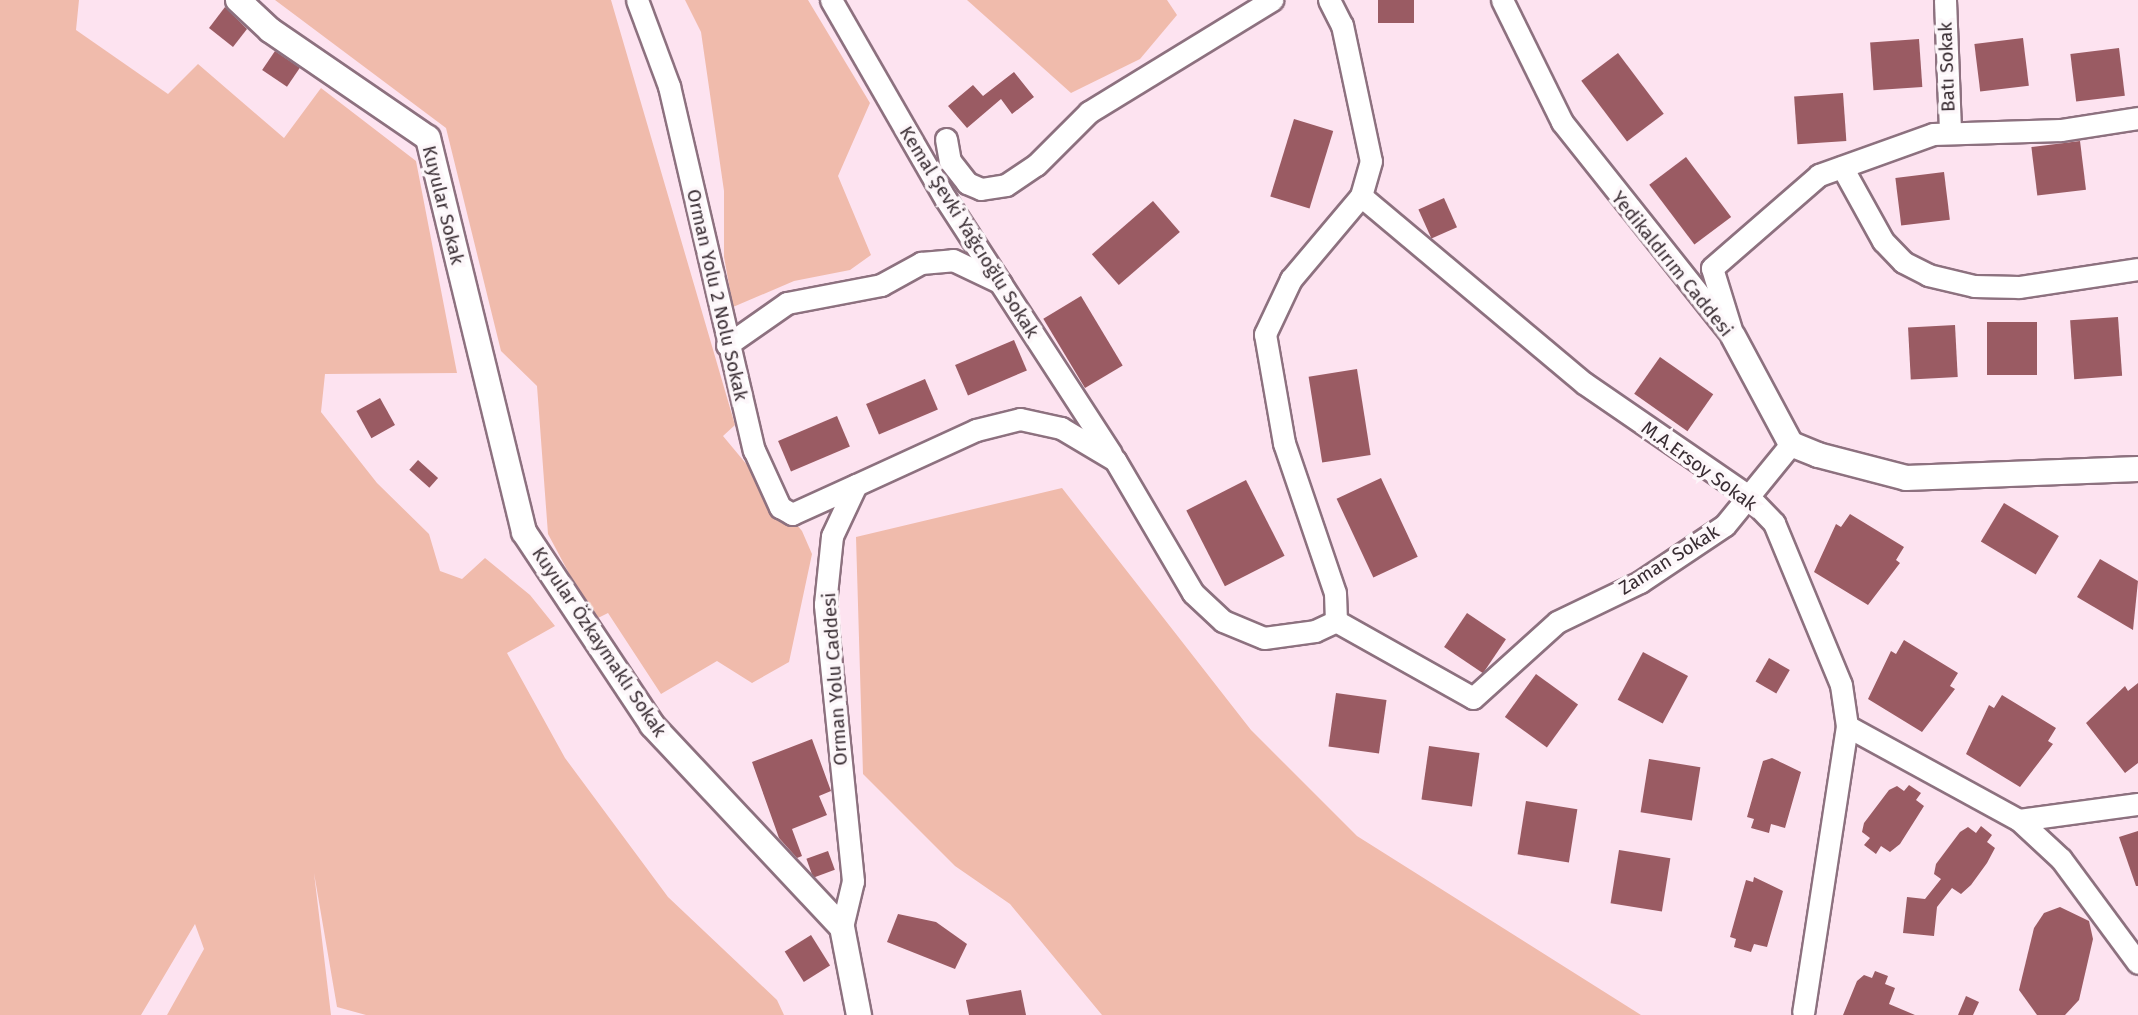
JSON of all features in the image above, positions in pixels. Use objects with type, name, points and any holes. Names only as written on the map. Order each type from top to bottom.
[{"type":"street","name":"Kuyular Sokak","points":[[238,0],[270,30],[428,138],[496,418]]},
{"type":"street","name":"Orman Yolu 2 Nolu Sokak","points":[[637,0],[669,86],[727,345],[754,450],[780,506],[792,514],[803,512],[856,485]]},
{"type":"street","name":"Kemal Şevki Yağcıoğlu Sokak","points":[[831,0],[945,198],[1006,286],[1115,460]]},
{"type":"street","points":[[946,139],[950,161],[967,183],[981,189],[1006,185],[1036,165],[1089,112],[1272,0]]},
{"type":"street","points":[[856,485],[963,436],[1020,419],[1061,428],[1115,460],[1193,593],[1223,621],[1264,638],[1302,634],[1336,621],[1335,593],[1284,443],[1265,334],[1291,279],[1362,196],[1371,161],[1342,25],[1328,0]]},
{"type":"street","name":"Yedikaldırım Caddesi","points":[[1502,0],[1562,122],[1624,207],[1733,336],[1791,444]]},
{"type":"street","name":"Batı Sokak","points":[[1945,0],[1950,133]]},
{"type":"street","points":[[1733,336],[1712,268],[1819,174],[1933,134],[2061,130],[2138,118]]},
{"type":"street","points":[[1842,167],[1883,241],[1903,262],[1928,275],[1974,286],[2019,287],[2138,269]]},
{"type":"street","name":"M.A.Ersoy Sokak","points":[[1362,196],[1584,383],[1747,495],[1774,523],[1841,685],[1847,726],[1803,1012]]},
{"type":"street","points":[[727,345],[787,303],[881,285],[921,263],[953,260],[1006,286]]},
{"type":"street","name":"Kuyular Özkaymaklı Sokak","points":[[496,418],[524,533],[652,725],[842,927]]},
{"type":"street","points":[[1791,444],[1906,478],[2138,469]]},
{"type":"street","name":"Zaman Sokak","points":[[1336,621],[1473,698],[1557,622],[1672,561],[1726,525],[1747,495],[1791,444]]},
{"type":"street","name":"Orman Yolu Caddesi","points":[[842,927],[853,881],[825,604],[832,536],[856,485]]},
{"type":"street","points":[[1847,726],[2019,820],[2062,859],[2138,963]]},
{"type":"street","points":[[2019,820],[2138,804]]},
{"type":"street","points":[[842,927],[859,1015]]},
{"type":"shaded area","points":[[0,0],[79,0],[76,30],[168,94],[198,64],[284,138],[321,88],[416,161],[457,373],[325,374],[321,412],[377,483],[429,534],[440,571],[462,579],[485,558],[530,595],[555,626],[507,653],[565,758],[668,897],[777,1000],[784,1015],[366,1015],[337,1007],[314,873],[331,1015],[167,1015],[204,949],[195,924],[141,1015],[0,1015]]},
{"type":"shaded area","points":[[275,0],[611,0],[735,425],[723,436],[802,531],[812,554],[789,662],[752,683],[717,661],[661,694],[608,613],[594,620],[548,534],[537,386],[501,351],[446,128]]},
{"type":"shaded area","points":[[685,0],[808,0],[870,103],[838,176],[871,255],[850,270],[794,281],[733,307],[724,257],[724,191],[701,32]]},
{"type":"shaded area","points":[[967,0],[1167,0],[1177,15],[1140,59],[1071,93]]},
{"type":"shaded area","points":[[1062,488],[1251,730],[1357,836],[1641,1015],[1102,1015],[1010,904],[955,866],[863,774],[856,537]]},
{"type":"building","points":[[1378,0],[1414,0],[1414,23],[1378,23]]},
{"type":"building","points":[[225,7],[247,29],[233,47],[209,28]]},
{"type":"building","points":[[2023,38],[2029,86],[1980,92],[1974,44]]},
{"type":"building","points":[[1919,39],[1922,87],[1873,90],[1870,42]]},
{"type":"building","points":[[2119,48],[2125,96],[2076,102],[2070,54]]},
{"type":"building","points":[[275,51],[300,68],[287,87],[262,70]]},
{"type":"building","points":[[1618,53],[1664,114],[1627,141],[1581,81]]},
{"type":"building","points":[[1014,72],[1034,97],[1012,114],[1001,99],[967,128],[948,106],[973,85],[983,96]]},
{"type":"building","points":[[1843,93],[1846,141],[1797,144],[1794,96]]},
{"type":"building","points":[[1294,119],[1333,131],[1310,208],[1270,196]]},
{"type":"building","points":[[2080,141],[2086,190],[2037,196],[2031,147]]},
{"type":"building","points":[[1686,157],[1731,217],[1694,245],[1649,185]]},
{"type":"building","points":[[1944,172],[1950,220],[1901,226],[1895,178]]},
{"type":"building","points":[[1444,198],[1457,227],[1431,239],[1418,209]]},
{"type":"building","points":[[1153,201],[1180,232],[1119,285],[1092,254]]},
{"type":"building","points":[[1081,296],[1123,365],[1085,388],[1043,319]]},
{"type":"building","points":[[2118,317],[2122,376],[2074,379],[2070,320]]},
{"type":"building","points":[[1987,322],[2037,322],[2037,375],[1987,375]]},
{"type":"building","points":[[1955,325],[1958,377],[1911,379],[1908,327]]},
{"type":"building","points":[[1014,340],[1027,370],[968,395],[955,365]]},
{"type":"building","points":[[1660,357],[1713,394],[1687,431],[1634,394]]},
{"type":"building","points":[[1357,369],[1371,455],[1322,463],[1309,377]]},
{"type":"building","points":[[925,379],[938,409],[879,434],[866,404]]},
{"type":"building","points":[[380,398],[395,425],[371,438],[356,411]]},
{"type":"building","points":[[837,416],[850,446],[791,471],[778,441]]},
{"type":"building","points":[[418,460],[438,478],[429,488],[409,470]]},
{"type":"building","points":[[1381,478],[1418,557],[1373,578],[1337,499]]},
{"type":"building","points":[[1246,480],[1285,556],[1225,586],[1186,510]]},
{"type":"building","points":[[2004,503],[2059,536],[2036,575],[1981,542]]},
{"type":"building","points":[[1850,514],[1904,547],[1896,560],[1900,563],[1868,605],[1814,572],[1836,524],[1841,527]]},
{"type":"building","points":[[2100,559],[2138,581],[2133,630],[2077,597]]},
{"type":"building","points":[[1467,613],[1506,639],[1483,673],[1444,647]]},
{"type":"building","points":[[1904,640],[1958,673],[1950,686],[1955,689],[1922,732],[1868,699],[1891,651],[1896,654]]},
{"type":"building","points":[[1643,652],[1688,676],[1663,724],[1618,700]]},
{"type":"building","points":[[1769,658],[1790,670],[1776,693],[1756,681]]},
{"type":"building","points":[[1536,674],[1578,705],[1547,747],[1505,717]]},
{"type":"building","points":[[2138,683],[2138,763],[2125,773],[2086,723],[2125,686],[2128,691]]},
{"type":"building","points":[[1336,693],[1387,700],[1379,754],[1328,746]]},
{"type":"building","points":[[2002,695],[2056,728],[2048,741],[2053,744],[2020,787],[1966,754],[1989,705],[1994,708]]},
{"type":"building","points":[[812,739],[831,791],[819,796],[827,815],[792,829],[802,856],[797,858],[779,838],[752,762]]},
{"type":"building","points":[[1429,746],[1480,753],[1472,807],[1421,799]]},
{"type":"building","points":[[1772,758],[1801,772],[1785,828],[1771,824],[1769,833],[1751,828],[1754,819],[1747,817],[1763,761]]},
{"type":"building","points":[[1649,759],[1700,767],[1692,820],[1641,812]]},
{"type":"building","points":[[1909,785],[1921,793],[1916,800],[1924,806],[1900,844],[1890,852],[1881,846],[1876,854],[1864,845],[1870,838],[1862,832],[1864,823],[1889,790],[1897,786],[1904,791]]},
{"type":"building","points":[[1526,801],[1577,809],[1569,862],[1518,854]]},
{"type":"building","points":[[1981,826],[1992,835],[1987,842],[1995,848],[1971,885],[1961,894],[1952,888],[1937,907],[1934,936],[1903,933],[1907,897],[1925,899],[1941,879],[1934,874],[1936,864],[1960,832],[1968,827],[1976,833]]},
{"type":"building","points":[[2138,831],[2138,886],[2136,886],[2119,837]]},
{"type":"building","points":[[1619,850],[1670,858],[1662,911],[1611,903]]},
{"type":"building","points":[[828,851],[835,870],[813,878],[806,859]]},
{"type":"building","points":[[1754,877],[1783,891],[1767,947],[1754,944],[1751,952],[1734,947],[1736,939],[1730,937],[1746,880],[1753,882]]},
{"type":"building","points":[[2060,907],[2089,921],[2093,939],[2079,1000],[2065,1015],[2037,1015],[2019,990],[2034,928],[2044,913]]},
{"type":"building","points":[[898,914],[936,922],[967,944],[955,969],[887,942]]},
{"type":"building","points":[[811,935],[830,966],[804,982],[785,951]]},
{"type":"building","points":[[1875,971],[1888,976],[1885,984],[1895,988],[1889,1004],[1915,1015],[1843,1015],[1857,981],[1864,975],[1872,978]]},
{"type":"building","points":[[1021,990],[1026,1015],[969,1015],[966,1000]]},
{"type":"building","points":[[1966,996],[1979,1002],[1973,1015],[1958,1015]]}]
